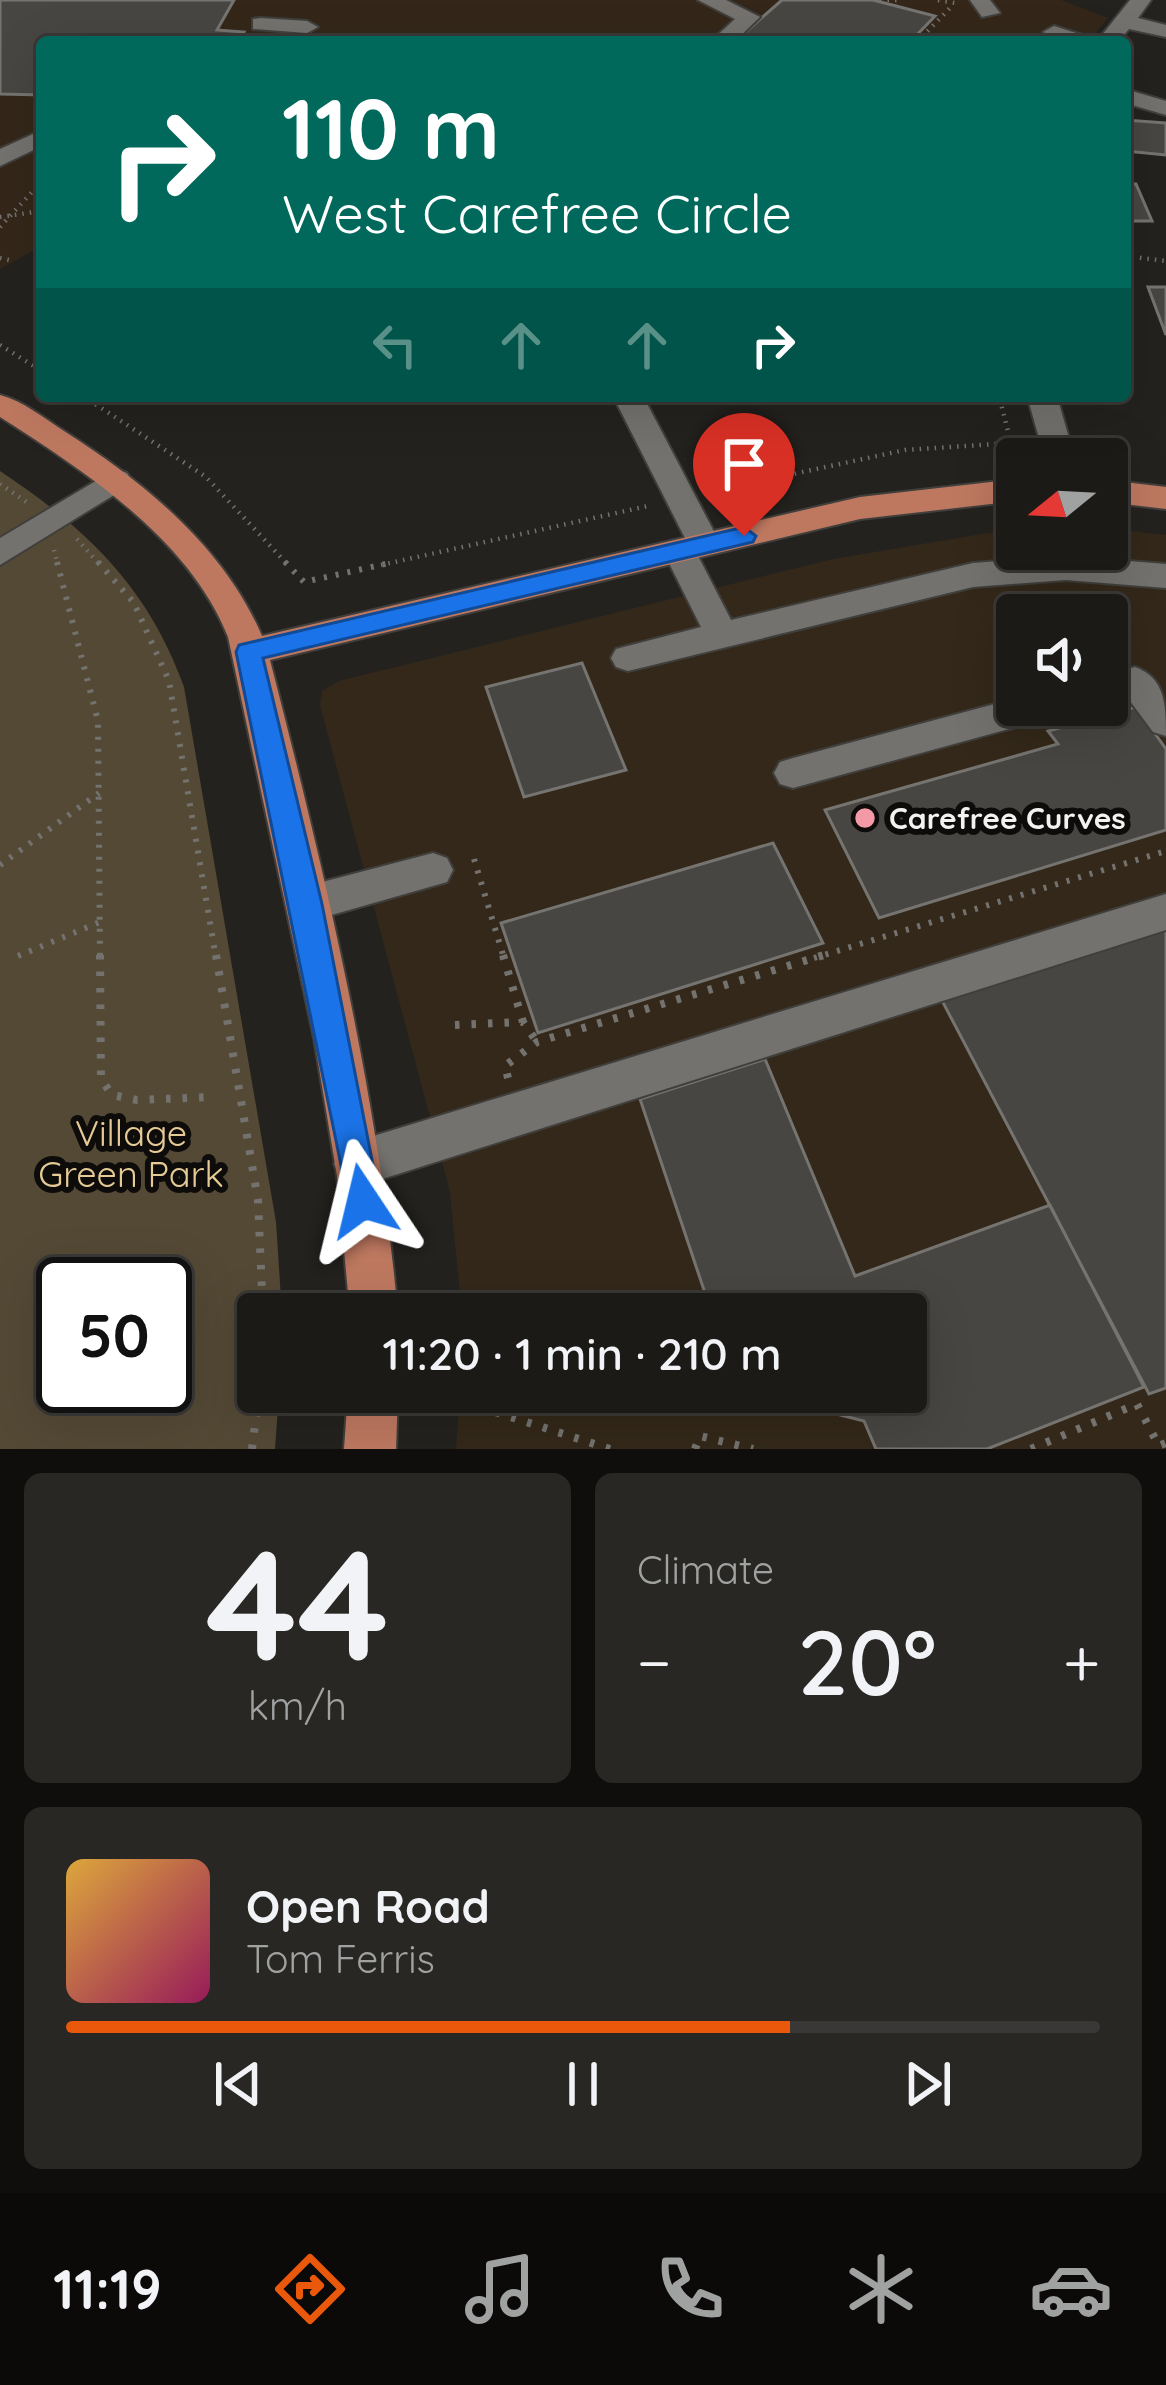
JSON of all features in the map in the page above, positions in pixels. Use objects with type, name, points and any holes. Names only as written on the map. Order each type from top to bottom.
[{"type":"main road","points":[[0,404],[116,480],[190,550],[230,603],[249,652],[307,904],[357,1164],[372,1293]]},
{"type":"main road","points":[[249,652],[860,508],[996,492]]},
{"type":"main road","points":[[1128,493],[1166,498]]},
{"type":"main road","points":[[370,1449],[372,1413]]},
{"type":"street","points":[[708,0],[749,16],[727,36]]},
{"type":"street","points":[[1112,36],[1141,0]]},
{"type":"street","points":[[1124,21],[1166,31]]},
{"type":"street","points":[[261,24],[307,27]]},
{"type":"street","points":[[1054,32],[1068,36]]},
{"type":"street","points":[[1131,98],[1166,108]]},
{"type":"street","points":[[0,133],[36,136]]},
{"type":"street","points":[[0,159],[36,139]]},
{"type":"street","points":[[631,402],[681,498],[692,548],[722,635]]},
{"type":"street","points":[[1044,402],[1054,438]]},
{"type":"street","points":[[0,553],[116,480]]},
{"type":"street","points":[[628,658],[973,575],[1066,568],[1166,576]]},
{"type":"street","points":[[1128,683],[1135,681],[1166,722]]},
{"type":"street","points":[[793,773],[996,718]]},
{"type":"street","points":[[307,904],[433,870]]},
{"type":"street","points":[[357,1164],[1166,912]]},
{"type":"path","points":[[880,0],[901,0]]},
{"type":"path","points":[[923,36],[955,3]]},
{"type":"path","points":[[0,227],[36,187]]},
{"type":"path","points":[[0,217],[36,212]]},
{"type":"path","points":[[1131,257],[1166,261]]},
{"type":"path","points":[[0,258],[9,260]]},
{"type":"path","points":[[0,345],[36,366]]},
{"type":"path","points":[[92,402],[206,477],[304,582],[905,450],[1011,443],[1001,402]]},
{"type":"path","points":[[0,484],[47,523],[94,553],[134,603],[169,681],[258,1200],[262,1293]]},
{"type":"path","points":[[47,523],[61,563],[98,722],[101,1079],[112,1095],[136,1100],[212,1097]]},
{"type":"path","points":[[0,865],[98,793]]},
{"type":"path","points":[[505,1066],[537,1042],[1166,851]]},
{"type":"path","points":[[474,859],[523,1022],[537,1042]]},
{"type":"path","points":[[18,956],[100,922]]},
{"type":"path","points":[[455,1025],[523,1022]]},
{"type":"path","points":[[1031,1449],[1137,1404],[1160,1446],[1166,1443]]},
{"type":"path","points":[[252,1449],[256,1413]]},
{"type":"path","points":[[499,1413],[610,1449]]},
{"type":"path","points":[[695,1449],[700,1436],[753,1449]]},
{"type":"shaded area","points":[[0,0],[1061,0],[1108,18],[1093,36],[36,36],[36,249],[0,269]]},
{"type":"shaded area","points":[[1128,530],[1166,535],[1166,1449],[456,1449],[459,1413],[927,1413],[927,1293],[460,1293],[450,1192],[320,705],[322,691],[339,681],[833,559],[996,532],[996,570],[1128,570]]},
{"type":"green space","name":"Village Green Park","points":[[0,471],[60,515],[111,563],[152,619],[184,687],[276,1222],[281,1293],[237,1293],[237,1413],[278,1413],[275,1449],[0,1449]]},
{"type":"building","points":[[0,0],[234,0],[217,30],[244,32],[242,36],[36,36],[36,95],[0,94]]},
{"type":"building","points":[[782,0],[873,0],[935,16],[916,36],[741,36]]},
{"type":"building","points":[[1131,120],[1166,123],[1166,155],[1131,152]]},
{"type":"building","points":[[1131,184],[1136,184],[1152,221],[1131,221]]},
{"type":"building","points":[[1148,287],[1166,287],[1166,335]]},
{"type":"building","points":[[582,663],[626,770],[524,797],[486,687]]},
{"type":"building","points":[[1136,707],[1166,749],[1166,830],[879,918],[825,810],[1058,744],[1048,731],[1066,726],[1128,726],[1128,709]]},
{"type":"building","points":[[773,843],[823,943],[538,1033],[501,923]]},
{"type":"building","points":[[1166,922],[1166,1388],[1149,1394],[938,993]]},
{"type":"building","points":[[765,1059],[855,1276],[1050,1205],[1144,1387],[987,1449],[876,1449],[864,1421],[833,1413],[927,1413],[927,1293],[705,1293],[640,1099]]},
{"type":"place","name":"Carefree Curves","points":[[865,818]]},
{"type":"route","points":[[363,1201],[307,904],[249,652],[744,536]]}]
